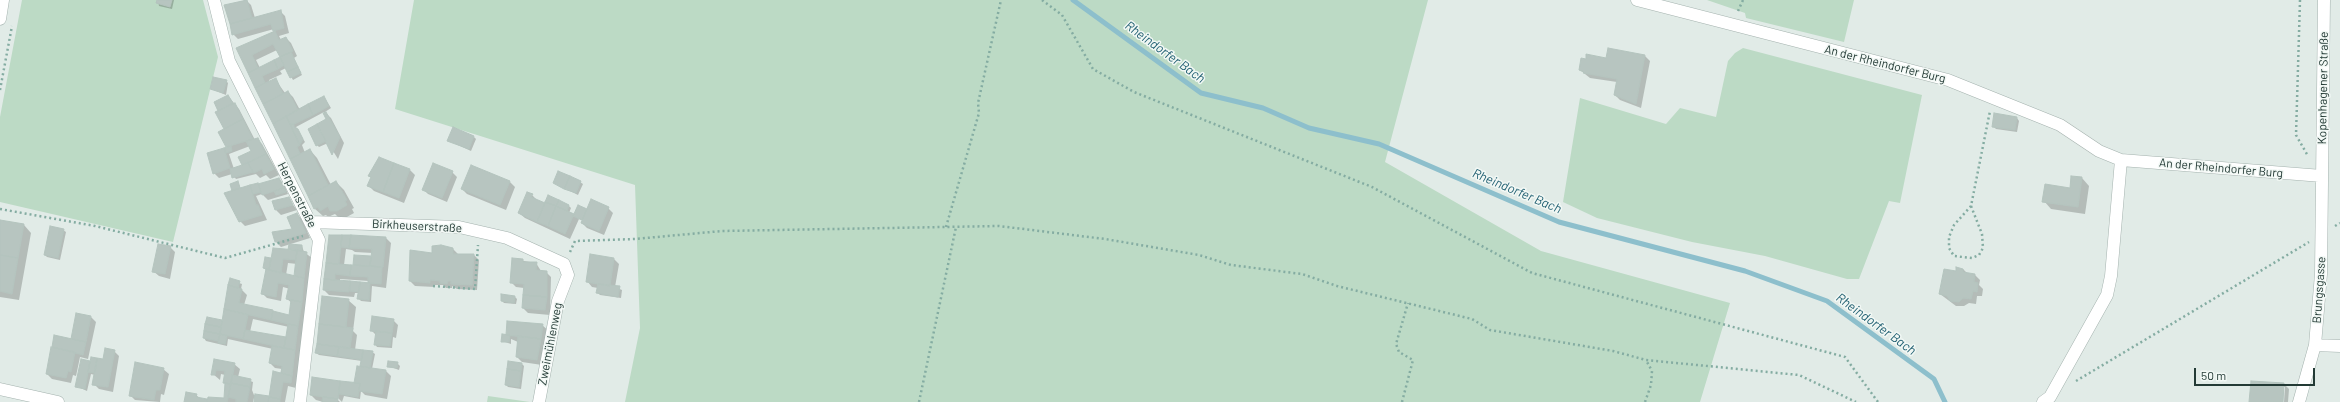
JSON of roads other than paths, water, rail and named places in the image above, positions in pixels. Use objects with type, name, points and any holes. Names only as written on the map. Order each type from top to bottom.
[{"type":"street","points":[[0,19],[4,0]]},
{"type":"street","name":"Herpenstraße","points":[[214,0],[229,61],[312,222],[319,240],[319,251],[300,402]]},
{"type":"street","name":"An der Rheindorfer Burg","points":[[1637,0],[1948,80],[2060,125],[2099,151],[2121,160],[2322,176]]},
{"type":"street","name":"Kopenhagener Straße","points":[[2322,176],[2324,0]]},
{"type":"street","points":[[2043,402],[2050,396],[2107,295],[2111,276],[2121,160]]},
{"type":"street","name":"Brungsgasse","points":[[2299,402],[2315,345],[2322,234],[2322,176]]},
{"type":"street","name":"Birkheuserstraße","points":[[312,222],[459,227],[507,238],[564,264]]},
{"type":"street","name":"Zweimühlenweg","points":[[539,402],[558,301],[568,275],[564,264]]},
{"type":"street","points":[[2315,345],[2340,346]]},
{"type":"street","points":[[0,389],[58,402]]},
{"type":"waterway","name":"Rheindorfer Bach","points":[[1073,0],[1201,93],[1263,108],[1309,128],[1379,144],[1559,222],[1745,271],[1827,301],[1934,379],[1945,402]]}]
